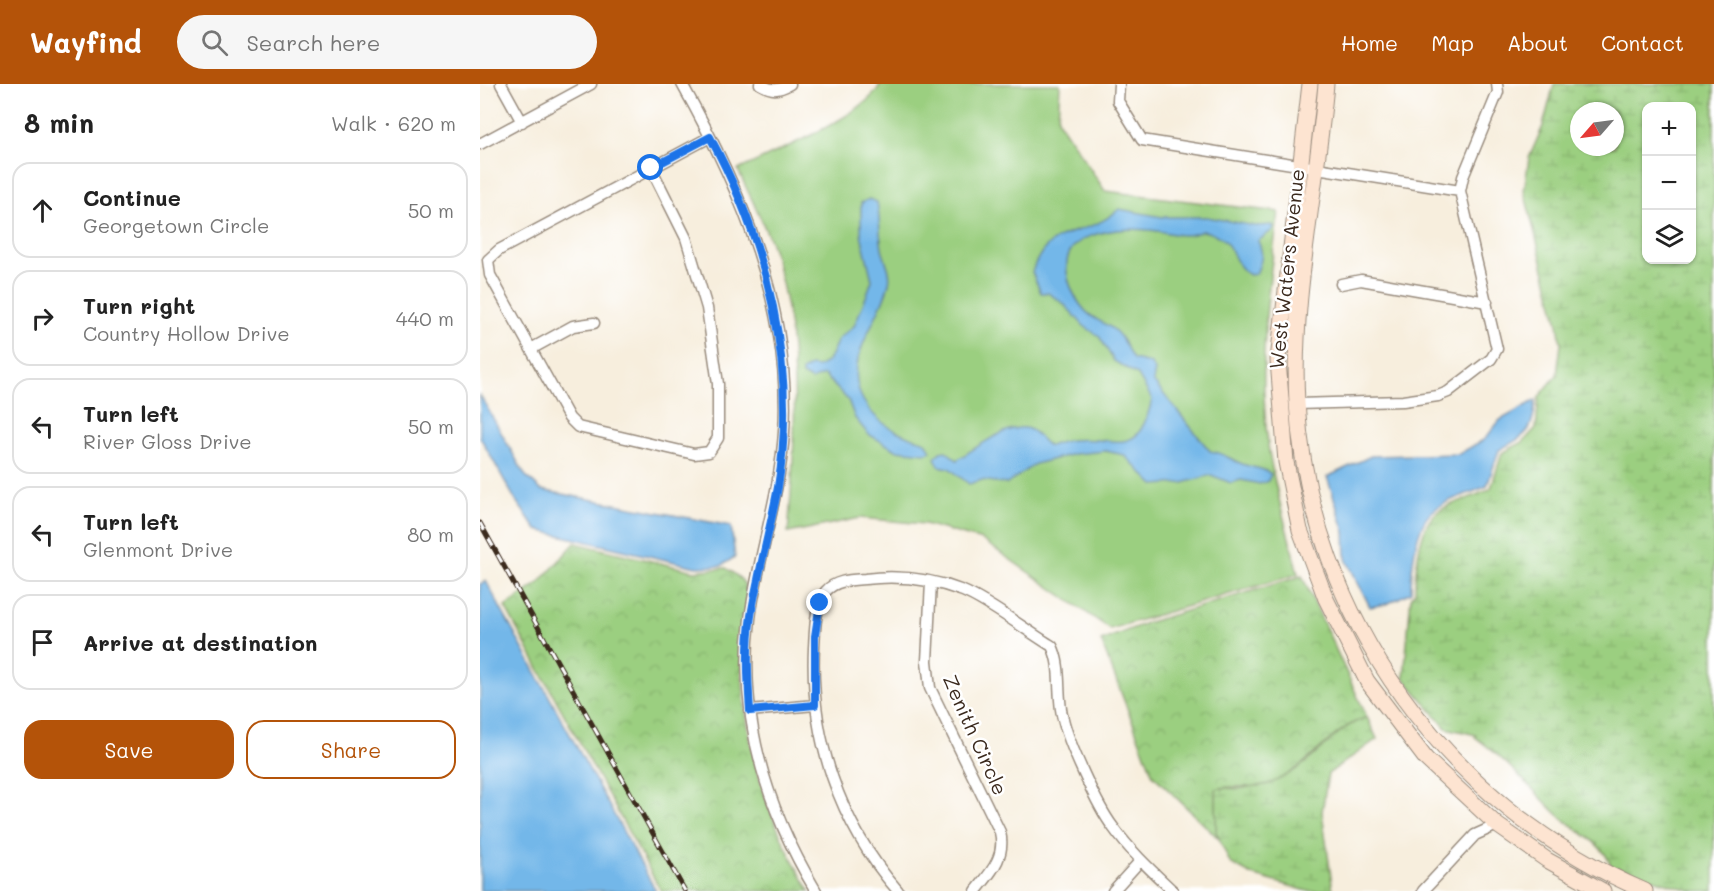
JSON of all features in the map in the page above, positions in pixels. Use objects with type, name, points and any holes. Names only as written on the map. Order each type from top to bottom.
[{"type":"street","points":[[501,84],[522,122]]},
{"type":"street","points":[[480,144],[591,84]]},
{"type":"street","points":[[682,84],[710,137],[754,234],[773,312],[783,375],[784,431],[778,487],[750,618],[747,668],[750,711],[766,787],[778,822],[816,891]]},
{"type":"street","points":[[760,84],[771,90],[781,89],[790,84]]},
{"type":"street","points":[[1119,84],[1118,101],[1142,140],[1460,191]]},
{"type":"street","name":"West Waters Avenue","points":[[1310,84],[1278,360],[1286,462],[1300,530],[1326,599],[1367,681],[1426,759],[1497,825],[1547,860],[1602,891]]},
{"type":"street","name":"West Waters Avenue","points":[[1326,84],[1300,314],[1297,404],[1303,457],[1315,514],[1334,574],[1360,630],[1404,702],[1434,740],[1504,807],[1578,859],[1645,891]]},
{"type":"street","points":[[1297,404],[1403,401],[1448,392],[1491,359],[1497,349],[1460,191],[1463,177],[1498,92],[1497,84]]},
{"type":"street","points":[[651,168],[686,238],[707,308],[718,395],[718,438],[709,452],[694,454],[578,427],[569,418],[490,275],[488,260],[499,250],[651,168],[710,137]]},
{"type":"street","points":[[1341,284],[1361,280],[1487,302]]},
{"type":"street","points":[[531,349],[573,326],[594,323]]},
{"type":"street","points":[[898,891],[856,834],[829,772],[815,705],[815,636],[820,603],[827,590],[842,581],[889,576],[931,582],[964,591],[1052,646],[1057,656],[1062,715],[1068,736],[1112,826],[1141,860],[1173,891]]},
{"type":"street","name":"Zenith Circle","points":[[931,582],[927,662],[930,688],[1000,832],[1003,845],[997,866],[976,891]]},
{"type":"street","points":[[750,711],[815,705]]},
{"type":"street","points":[[1423,891],[1476,835],[1497,825]]},
{"type":"street","points":[[1113,891],[1141,860]]},
{"type":"green space","points":[[880,84],[1060,84],[1058,120],[1105,191],[1279,212],[1265,328],[1265,416],[1274,477],[1298,574],[1110,629],[982,540],[925,524],[860,518],[788,533],[793,461],[794,388],[788,317],[782,281],[772,246],[738,170],[839,120],[873,95]]},
{"type":"green space","points":[[1554,84],[1714,84],[1714,891],[1692,891],[1611,866],[1607,857],[1594,842],[1561,818],[1506,763],[1475,737],[1476,735],[1446,728],[1404,678],[1411,596],[1415,592],[1421,540],[1429,522],[1434,515],[1447,506],[1491,488],[1502,453],[1523,442],[1536,428],[1539,397],[1557,375],[1561,344],[1558,324],[1524,191],[1529,158],[1543,126]]},
{"type":"green space","points":[[575,543],[694,571],[726,568],[743,582],[748,601],[748,612],[742,672],[754,759],[782,838],[810,891],[661,891],[505,607],[539,583]]},
{"type":"green space","points":[[1302,576],[1367,717],[1342,730],[1284,777],[1264,785],[1216,789],[1216,832],[1219,839],[1153,775],[1101,641],[1146,623]]},
{"type":"green space","points":[[1367,717],[1377,739],[1328,774],[1322,812],[1333,891],[1307,891],[1252,875],[1230,863],[1216,832],[1216,789],[1248,787],[1288,774],[1299,768],[1345,728]]},
{"type":"water","points":[[869,199],[877,202],[881,242],[890,279],[859,355],[857,385],[863,400],[875,416],[898,432],[926,442],[931,451],[926,453],[896,450],[868,434],[855,418],[848,400],[824,375],[811,380],[802,375],[802,371],[810,366],[818,367],[828,361],[839,338],[854,326],[866,297],[872,280],[861,234],[861,203]]},
{"type":"water","points":[[1119,209],[1162,217],[1207,217],[1255,226],[1273,225],[1274,229],[1258,241],[1262,257],[1256,274],[1250,275],[1243,270],[1222,238],[1202,231],[1188,235],[1138,229],[1100,233],[1078,243],[1070,251],[1067,262],[1070,286],[1083,308],[1116,332],[1133,359],[1150,363],[1155,370],[1153,381],[1210,451],[1266,471],[1271,474],[1268,481],[1260,484],[1241,480],[1231,483],[1211,475],[1183,483],[1154,485],[1124,455],[1106,451],[1074,454],[1035,464],[1007,484],[982,480],[969,484],[949,468],[939,466],[935,458],[940,452],[946,451],[957,460],[993,437],[1014,429],[1031,430],[1049,446],[1071,440],[1124,441],[1133,438],[1140,431],[1152,399],[1138,375],[1114,361],[1099,336],[1084,326],[1063,303],[1048,293],[1041,293],[1032,272],[1039,256],[1048,245],[1058,238],[1106,219]]},
{"type":"water","points":[[480,395],[525,475],[541,490],[731,526],[735,557],[721,566],[696,567],[537,530],[516,501],[480,437]]},
{"type":"water","points":[[1536,400],[1530,427],[1522,436],[1499,450],[1487,486],[1438,507],[1426,519],[1415,549],[1411,592],[1387,604],[1370,607],[1346,559],[1345,532],[1327,477],[1371,456],[1459,454],[1485,439],[1500,420]]},
{"type":"water","points":[[486,581],[656,891],[480,891],[480,584]]},
{"type":"railway","points":[[480,523],[685,891]]},
{"type":"route","points":[[651,168],[710,137],[754,234],[773,312],[783,375],[784,431],[778,487],[750,618],[747,668],[750,711],[764,712],[815,705],[813,669],[820,603]]}]
